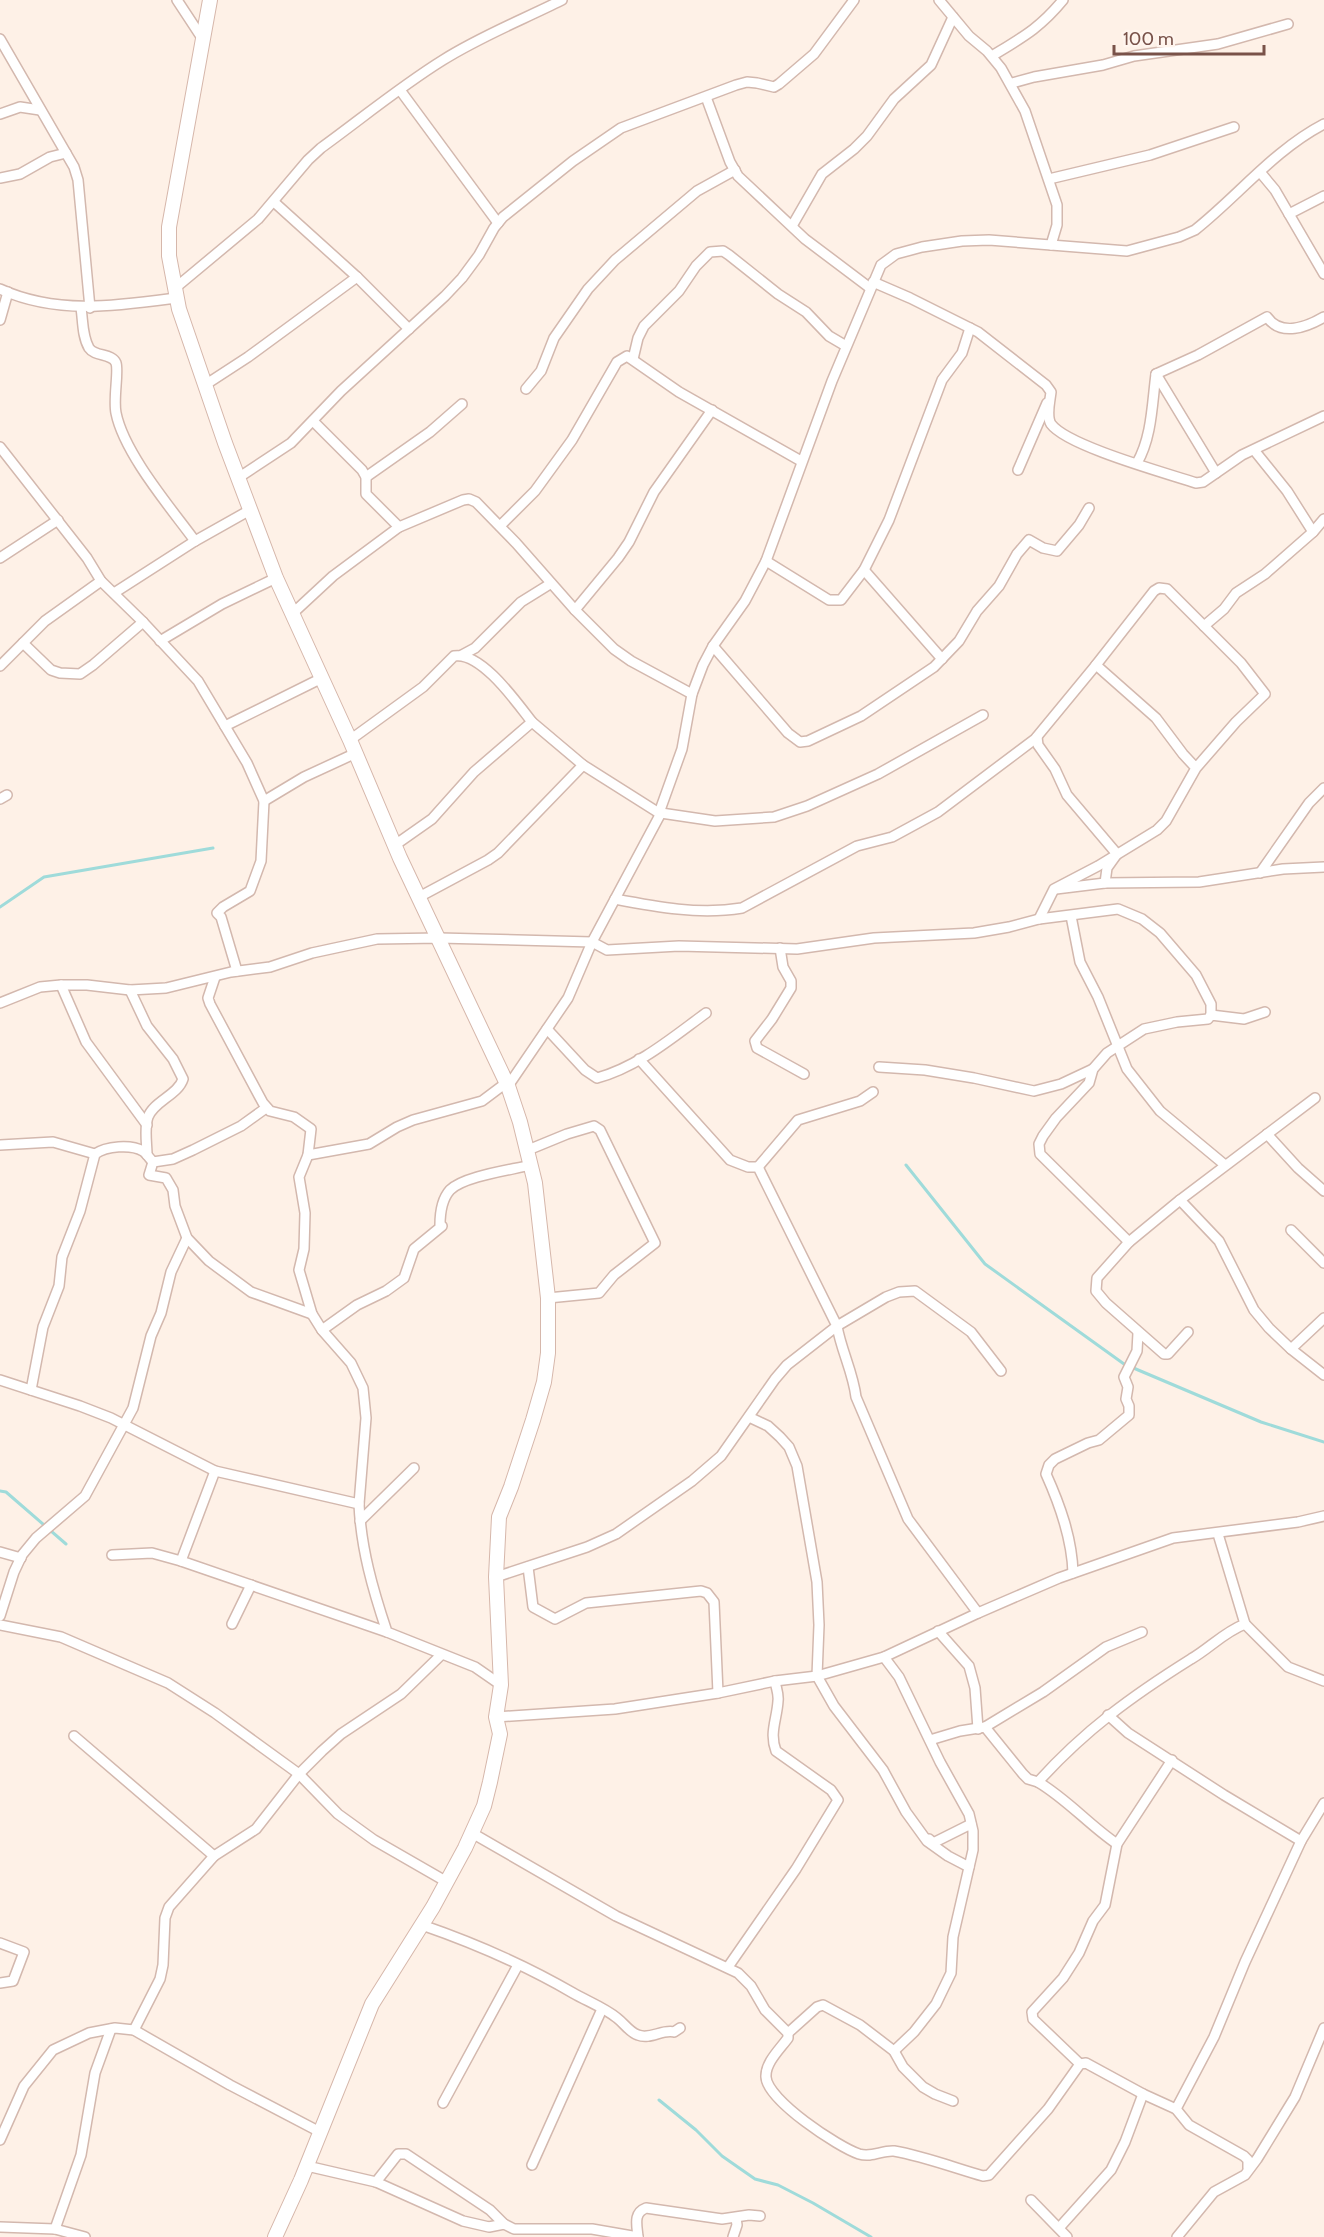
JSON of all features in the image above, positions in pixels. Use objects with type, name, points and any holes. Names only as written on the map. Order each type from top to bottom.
[{"type":"street","points":[[177,0],[202,39]]},
{"type":"street","points":[[0,320],[4,291],[39,302],[86,308],[175,294],[258,219],[321,148],[441,61],[476,40],[518,23],[562,0]]},
{"type":"street","points":[[238,478],[291,442],[313,422],[341,391],[462,278],[498,223],[573,161],[621,128],[669,109],[747,82],[769,87],[779,84],[814,54],[854,0]]},
{"type":"street","points":[[939,0],[969,36],[992,56],[1012,83],[1025,111],[1057,205],[1057,225],[1051,245]]},
{"type":"street","points":[[992,56],[1028,35],[1046,21],[1064,0]]},
{"type":"street","points":[[213,2],[202,39],[169,227],[169,256],[175,294],[204,385],[276,578],[356,753],[395,845],[508,1086],[528,1150],[536,1193],[548,1298],[548,1353],[544,1382],[522,1457],[499,1517],[496,1577],[501,1684],[496,1717],[500,1734],[484,1806],[447,1882],[372,2004],[307,2166],[275,2237]]},
{"type":"street","points":[[792,226],[822,174],[867,136],[894,99],[931,65],[952,17]]},
{"type":"street","points":[[1012,83],[1102,65],[1134,56],[1218,44],[1288,24]]},
{"type":"street","points":[[0,39],[74,167],[78,180],[86,308],[85,335],[89,348],[98,354],[110,357],[115,362],[117,366],[114,393],[116,414],[133,455],[195,541]]},
{"type":"street","points":[[400,90],[498,223]]},
{"type":"street","points":[[706,97],[723,147],[735,170],[805,239],[871,285],[910,298],[970,328],[1003,351],[1051,392]]},
{"type":"street","points":[[0,114],[20,107],[40,110]]},
{"type":"street","points":[[508,1086],[568,998],[592,942],[660,813],[682,749],[692,694],[713,646],[746,601],[765,561],[846,346],[880,265],[896,254],[922,247],[989,240],[1127,251],[1179,237],[1195,230],[1260,172],[1308,133],[1324,124]]},
{"type":"street","points":[[1048,179],[1150,155],[1234,127]]},
{"type":"street","points":[[0,178],[20,174],[50,157],[66,153]]},
{"type":"street","points":[[526,389],[541,370],[554,338],[588,290],[615,260],[697,191],[735,170]]},
{"type":"street","points":[[1260,172],[1275,190],[1324,274]]},
{"type":"street","points":[[1289,214],[1324,196]]},
{"type":"street","points":[[274,202],[357,278],[408,329]]},
{"type":"street","points":[[633,359],[638,338],[644,326],[679,291],[696,266],[710,252],[723,251],[778,294],[806,312],[829,336],[846,346]]},
{"type":"street","points":[[204,385],[248,357],[357,278]]},
{"type":"street","points":[[1156,374],[1198,355],[1267,317],[1270,322],[1283,328],[1294,329],[1304,328],[1324,317]]},
{"type":"street","points":[[765,561],[829,600],[837,602],[841,600],[864,570],[890,520],[942,380],[962,353],[970,328]]},
{"type":"street","points":[[500,526],[535,491],[572,440],[617,362],[627,356],[679,392],[801,462]]},
{"type":"street","points":[[1137,463],[1144,451],[1148,436],[1156,374]]},
{"type":"street","points":[[1156,374],[1216,473]]},
{"type":"street","points":[[1051,392],[1048,418],[1062,433],[1099,451],[1196,483],[1203,482],[1254,450],[1324,416]]},
{"type":"street","points":[[1018,470],[1051,392]]},
{"type":"street","points":[[366,477],[430,432],[462,404]]},
{"type":"street","points":[[575,610],[629,542],[654,492],[712,410]]},
{"type":"street","points":[[313,422],[356,462],[366,477],[366,494],[399,527]]},
{"type":"street","points":[[0,447],[87,558],[101,581],[198,681],[247,763],[264,801],[261,861],[250,891],[217,913],[221,917],[237,971]]},
{"type":"street","points":[[1254,450],[1287,491],[1313,532]]},
{"type":"street","points":[[292,614],[333,576],[399,527],[469,499],[476,502],[500,526],[550,584],[614,649],[631,661],[692,694]]},
{"type":"street","points":[[713,646],[788,734],[800,742],[808,741],[861,716],[934,667],[959,641],[978,611],[999,586],[1017,554],[1029,540],[1043,548],[1058,551],[1079,525],[1089,508]]},
{"type":"street","points":[[114,593],[195,541],[250,510]]},
{"type":"street","points":[[1204,626],[1224,609],[1236,593],[1265,574],[1313,532],[1324,519]]},
{"type":"street","points":[[0,558],[58,520]]},
{"type":"street","points":[[864,570],[942,659]]},
{"type":"street","points":[[160,641],[222,604],[276,578]]},
{"type":"street","points":[[0,666],[60,608],[101,581]]},
{"type":"street","points":[[350,740],[423,687],[454,656],[462,655],[475,648],[521,602],[550,584]]},
{"type":"street","points":[[615,899],[670,910],[726,911],[742,908],[857,846],[892,837],[925,820],[1037,737],[1154,591],[1164,587],[1241,663],[1265,694],[1236,722],[1196,768],[1166,821],[1140,842],[1054,889],[1039,919]]},
{"type":"street","points":[[22,643],[51,670],[80,674],[143,622]]},
{"type":"street","points":[[462,655],[484,668],[498,680],[532,722],[583,765],[660,813],[715,821],[774,818],[807,806],[878,774],[983,716]]},
{"type":"street","points":[[1096,665],[1156,718],[1196,768]]},
{"type":"street","points":[[225,726],[322,678]]},
{"type":"street","points":[[395,845],[432,819],[474,772],[532,722]]},
{"type":"street","points":[[1037,737],[1038,745],[1055,769],[1067,795],[1118,854]]},
{"type":"street","points":[[264,801],[304,777],[356,753]]},
{"type":"street","points":[[419,897],[498,853],[583,765]]},
{"type":"street","points":[[1260,873],[1309,803],[1324,788]]},
{"type":"street","points":[[1105,884],[1107,868],[1118,854]]},
{"type":"street","points":[[1054,889],[1105,884],[1199,882],[1324,867]]},
{"type":"street","points":[[0,1003],[40,987],[61,985],[87,985],[130,990],[166,988],[237,971],[270,967],[312,953],[377,939],[439,938],[592,942],[607,950],[679,946],[797,949],[874,938],[974,933],[1039,919],[1118,909],[1142,920],[1160,933],[1196,975],[1211,1004],[1211,1015],[1208,1019],[1177,1022],[1144,1029],[1107,1053],[1093,1069],[1061,1084],[1034,1091],[955,1075],[879,1066]]},
{"type":"street","points":[[1071,916],[1080,962],[1098,997],[1127,1069],[1160,1111],[1225,1165]]},
{"type":"street","points":[[780,948],[783,967],[791,981],[791,988],[755,1041],[757,1048],[804,1074]]},
{"type":"street","points":[[215,977],[208,998],[210,1004],[266,1108],[294,1117],[311,1129],[308,1155],[299,1177],[305,1213],[304,1249],[299,1270],[312,1314],[322,1330],[351,1363],[363,1388],[366,1418],[359,1504],[361,1541],[371,1584],[387,1632]]},
{"type":"street","points":[[61,985],[86,1042],[147,1125]]},
{"type":"street","points":[[130,990],[147,1026],[173,1059],[183,1079],[178,1087],[152,1111],[147,1125],[149,1175],[166,1178],[173,1190],[187,1238],[209,1261],[251,1292],[312,1314]]},
{"type":"street","points":[[1211,1015],[1244,1019],[1265,1012]]},
{"type":"street","points":[[547,1029],[585,1070],[597,1078],[613,1074],[639,1059],[667,1042],[706,1013]]},
{"type":"street","points":[[639,1059],[730,1160],[748,1167],[758,1167],[798,1120],[860,1101],[873,1092]]},
{"type":"street","points":[[1093,1069],[1089,1083],[1056,1118],[1043,1136],[1038,1149],[1040,1154],[1074,1189],[1129,1242]]},
{"type":"street","points":[[308,1155],[369,1144],[412,1120],[482,1101],[502,1086],[508,1086]]},
{"type":"street","points":[[1188,1332],[1167,1354],[1155,1348],[1096,1291],[1095,1284],[1103,1269],[1129,1242],[1180,1200],[1315,1098]]},
{"type":"street","points":[[32,1390],[43,1327],[59,1286],[62,1257],[80,1211],[95,1154],[102,1149],[136,1148],[150,1159],[173,1159],[242,1126],[266,1108]]},
{"type":"street","points":[[528,1150],[594,1126],[600,1130],[655,1243],[614,1275],[599,1293],[548,1298]]},
{"type":"street","points":[[1267,1134],[1298,1168],[1324,1191]]},
{"type":"street","points":[[0,1145],[53,1142],[95,1154]]},
{"type":"street","points":[[322,1330],[357,1305],[386,1291],[404,1278],[414,1249],[442,1226],[440,1225],[441,1212],[446,1196],[455,1186],[470,1180],[531,1166]]},
{"type":"street","points":[[758,1167],[837,1326],[841,1348],[854,1378],[856,1396],[908,1519],[978,1612]]},
{"type":"street","points":[[1180,1200],[1219,1241],[1254,1310],[1291,1349],[1324,1375]]},
{"type":"street","points":[[1291,1230],[1324,1263]]},
{"type":"street","points":[[0,1616],[14,1572],[21,1558],[36,1538],[85,1496],[133,1408],[151,1336],[161,1313],[171,1272],[187,1238]]},
{"type":"street","points":[[496,1577],[587,1547],[616,1534],[651,1511],[721,1456],[774,1379],[788,1365],[837,1326],[886,1297],[899,1292],[915,1291],[971,1332],[1001,1371]]},
{"type":"street","points":[[1291,1349],[1324,1318]]},
{"type":"street","points":[[1073,1573],[1073,1554],[1058,1502],[1046,1474],[1047,1468],[1055,1459],[1099,1440],[1129,1415],[1126,1400],[1128,1387],[1124,1377],[1137,1351],[1138,1333]]},
{"type":"street","points":[[1137,1351],[1155,1348]]},
{"type":"street","points":[[0,1380],[80,1406],[124,1424],[215,1471],[359,1504]]},
{"type":"street","points":[[748,1417],[768,1426],[780,1437],[789,1447],[797,1466],[817,1582],[819,1625],[817,1676],[834,1706],[883,1770],[906,1812],[927,1841],[969,1867]]},
{"type":"street","points":[[360,1521],[414,1468]]},
{"type":"street","points":[[181,1561],[215,1471]]},
{"type":"street","points":[[496,1717],[615,1709],[718,1693],[775,1681],[817,1676],[884,1657],[978,1612],[1073,1573],[1173,1538],[1218,1534],[1324,1516]]},
{"type":"street","points":[[1218,1534],[1245,1624],[1288,1667],[1324,1682]]},
{"type":"street","points":[[0,1552],[21,1558]]},
{"type":"street","points":[[112,1555],[152,1554],[181,1561],[387,1632],[474,1667],[501,1684]]},
{"type":"street","points":[[528,1567],[533,1607],[555,1619],[586,1603],[701,1591],[707,1593],[714,1602],[718,1693]]},
{"type":"street","points":[[232,1624],[251,1585]]},
{"type":"street","points":[[1038,1782],[1068,1749],[1108,1715],[1193,1659],[1217,1639],[1245,1624]]},
{"type":"street","points":[[0,1625],[61,1637],[168,1683],[299,1774],[338,1814],[374,1840],[447,1882]]},
{"type":"street","points":[[938,1631],[969,1666],[981,1728],[1028,1779],[1060,1795],[1117,1844]]},
{"type":"street","points":[[930,1740],[960,1731],[981,1728],[1043,1692],[1106,1647],[1142,1632]]},
{"type":"street","points":[[134,2030],[160,1979],[163,1965],[165,1918],[169,1907],[214,1856],[256,1829],[299,1774],[341,1734],[401,1694],[441,1655]]},
{"type":"street","points":[[884,1657],[899,1677],[969,1814],[973,1850],[953,1937],[951,1973],[936,2004],[914,2032],[894,2051]]},
{"type":"street","points":[[728,1967],[796,1869],[838,1800],[831,1790],[776,1751],[772,1742],[779,1698],[775,1681]]},
{"type":"street","points":[[1108,1715],[1128,1733],[1301,1841]]},
{"type":"street","points":[[74,1736],[214,1856]]},
{"type":"street","points":[[1172,1760],[1117,1844],[1105,1905],[1093,1920],[1079,1953],[1063,1978],[1032,2012],[1031,2016],[1080,2064],[1092,2065],[1143,2094],[1176,2109],[1189,2125],[1244,2156],[1248,2160],[1248,2168]]},
{"type":"street","points":[[1176,2109],[1214,2037],[1245,1962],[1301,1841],[1324,1803]]},
{"type":"street","points":[[906,1812],[933,1843],[971,1824]]},
{"type":"street","points":[[472,1833],[616,1916],[728,1967],[747,1981],[765,2010],[788,2033]]},
{"type":"street","points":[[422,1925],[472,1942],[553,1981],[617,2018],[631,2031],[643,2037],[668,2030],[674,2032],[680,2028]]},
{"type":"street","points":[[0,1943],[24,1952],[13,1981],[0,1983]]},
{"type":"street","points":[[443,2103],[518,1965]]},
{"type":"street","points":[[953,2101],[923,2087],[903,2067],[894,2051],[860,2025],[822,2005],[788,2033],[788,2038],[768,2066],[766,2076],[767,2084],[784,2105],[821,2133],[858,2153],[872,2156],[893,2151],[983,2175],[993,2172],[1048,2109],[1080,2064]]},
{"type":"street","points":[[532,2165],[602,2009]]},
{"type":"street","points":[[1177,2237],[1214,2192],[1245,2175],[1257,2159],[1295,2097],[1324,2028]]},
{"type":"street","points":[[56,2229],[78,2167],[95,2073],[111,2029]]},
{"type":"street","points":[[0,2140],[18,2097],[53,2050],[89,2033],[111,2029],[134,2030],[230,2085],[320,2132]]},
{"type":"street","points":[[1059,2228],[1111,2170],[1125,2142],[1143,2094]]},
{"type":"street","points":[[376,2182],[394,2157],[398,2154],[406,2154],[514,2229],[638,2237],[637,2216],[646,2208],[711,2218],[760,2216]]},
{"type":"street","points":[[307,2166],[376,2182],[463,2222],[489,2227],[504,2224]]},
{"type":"street","points":[[1030,2200],[1067,2237]]},
{"type":"street","points":[[733,2237],[737,2225],[736,2218]]},
{"type":"street","points":[[0,2227],[56,2229],[85,2237]]},
{"type":"waterway","points":[[0,907],[44,877],[213,848]]},
{"type":"waterway","points":[[906,1165],[985,1264],[1124,1364],[1261,1422],[1324,1442]]},
{"type":"waterway","points":[[0,1491],[6,1492],[66,1544]]},
{"type":"waterway","points":[[659,2100],[696,2130],[722,2156],[755,2179],[778,2185],[871,2237]]}]
